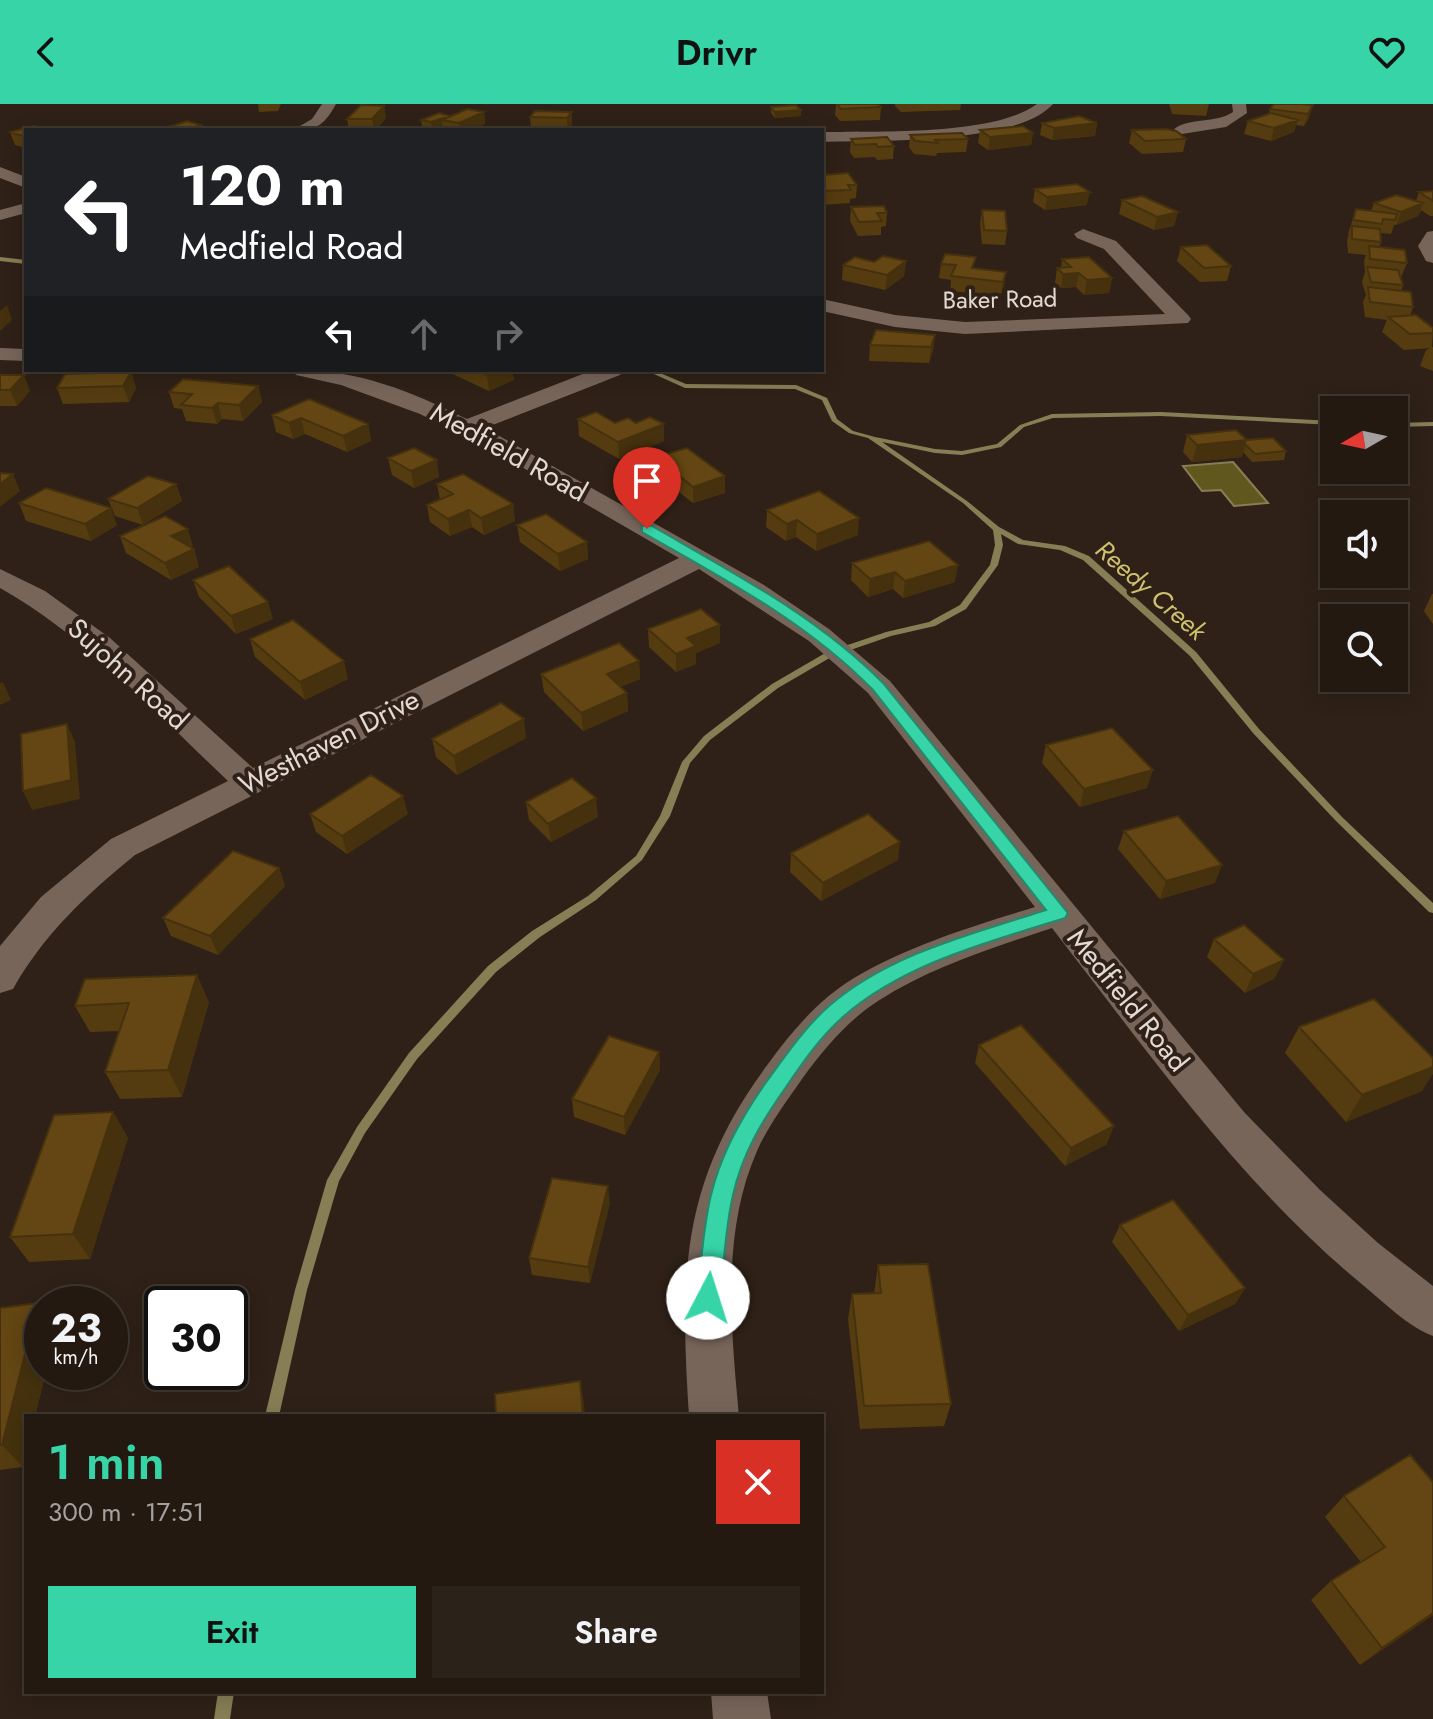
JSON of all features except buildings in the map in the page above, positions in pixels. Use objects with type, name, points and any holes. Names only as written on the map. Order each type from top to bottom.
[{"type":"street","points":[[824,137],[994,126],[1035,115],[1046,104]]},
{"type":"street","points":[[1182,129],[1225,122],[1238,115],[1239,104]]},
{"type":"street","points":[[304,128],[326,110]]},
{"type":"street","points":[[0,172],[24,182]]},
{"type":"street","points":[[0,215],[24,209]]},
{"type":"street","name":"Baker Road","points":[[824,305],[895,321],[965,328],[1181,319],[1110,245],[1083,234]]},
{"type":"street","points":[[1433,236],[1427,246],[1433,257]]},
{"type":"street","points":[[0,354],[24,355]]},
{"type":"street","name":"Medfield Road","points":[[312,372],[390,391],[466,427],[788,611],[849,657],[879,687],[1058,913],[1261,1160],[1362,1257],[1433,1314]]},
{"type":"street","points":[[466,427],[607,372]]},
{"type":"street","name":"Westhaven Drive","points":[[0,979],[32,932],[87,876],[123,847],[699,558]]},
{"type":"street","name":"Sujohn Road","points":[[0,577],[51,605],[141,682],[248,782]]},
{"type":"street","points":[[714,1414],[708,1298],[713,1246],[721,1197],[734,1155],[753,1116],[803,1047],[836,1012],[865,990],[912,964],[957,945],[1058,913]]},
{"type":"street","points":[[739,1694],[742,1719]]},
{"type":"shaded area","points":[[1233,462],[1268,503],[1234,506],[1221,490],[1202,491],[1183,466]]},
{"type":"waterway","name":"Reedy Creek","points":[[0,259],[24,262]]},
{"type":"waterway","name":"Reedy Creek","points":[[653,372],[685,386],[796,387],[825,399],[834,420],[851,432],[870,437],[965,502],[996,529]]},
{"type":"waterway","points":[[876,439],[962,453],[999,446],[1022,426],[1052,416],[1161,414],[1320,422]]},
{"type":"waterway","points":[[1408,425],[1433,424]]},
{"type":"waterway","points":[[272,1414],[301,1290],[333,1180],[361,1130],[413,1056],[492,969],[536,934],[592,898],[639,858],[665,816],[686,762],[707,738],[775,686],[830,654],[889,634],[932,624],[963,607],[994,565],[999,545],[996,529]]},
{"type":"waterway","name":"Reedy Creek","points":[[996,529],[1021,542],[1062,548],[1086,558],[1193,654],[1256,731],[1339,819],[1433,909]]},
{"type":"waterway","points":[[222,1719],[226,1694]]},
{"type":"route","points":[[647,529],[788,611],[849,657],[879,687],[1058,913],[957,945],[912,964],[865,990],[836,1012],[803,1047],[753,1116],[734,1155],[721,1197],[708,1298]]}]
